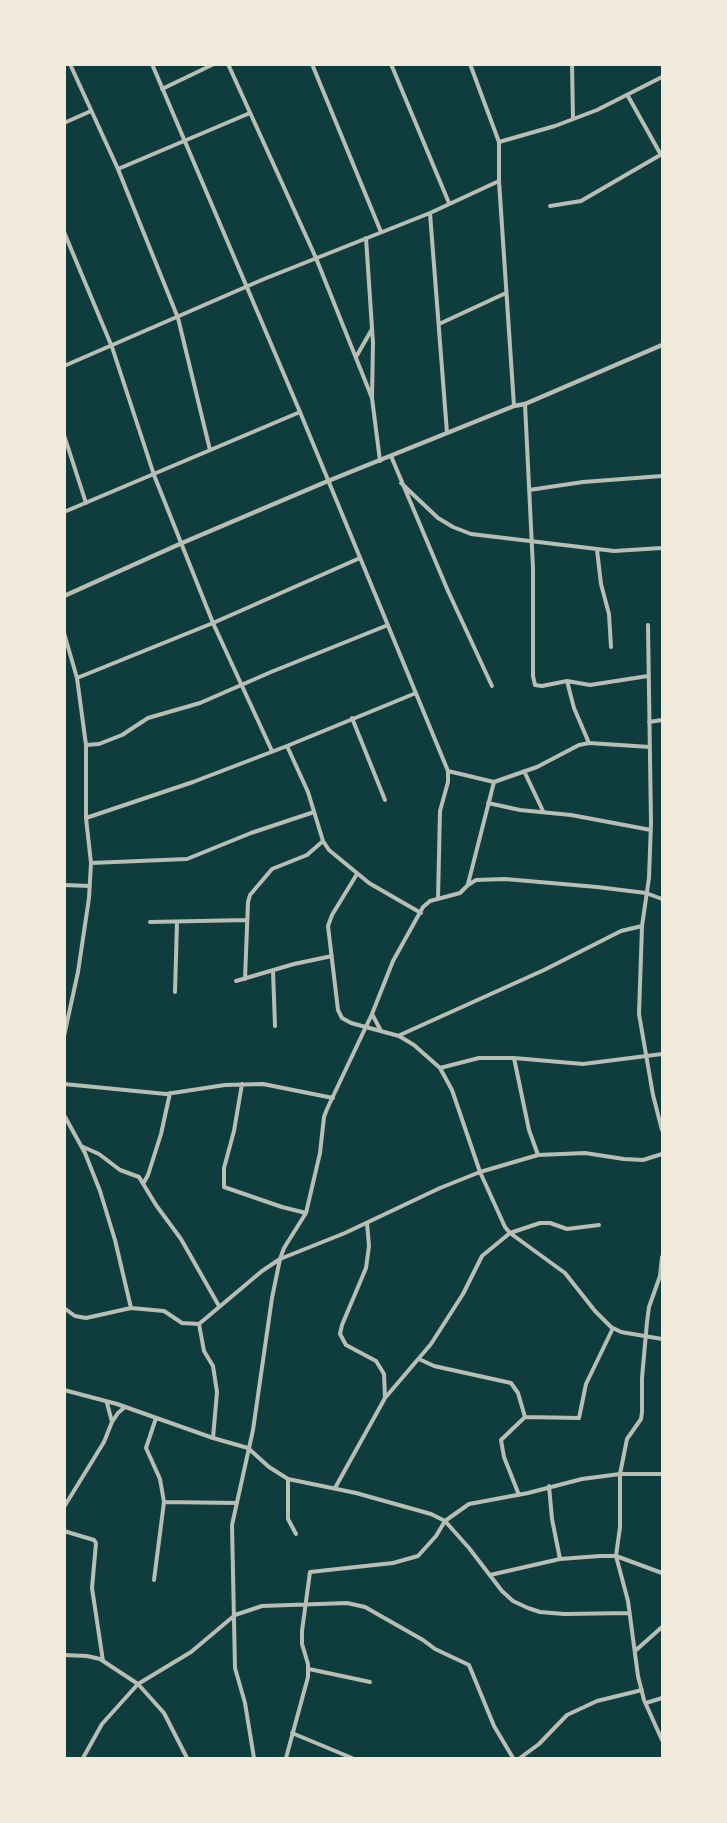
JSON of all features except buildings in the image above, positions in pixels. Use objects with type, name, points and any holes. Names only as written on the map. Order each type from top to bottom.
[{"type":"street","points":[[70,64],[118,169],[178,318],[210,450]]},
{"type":"street","points":[[152,64],[300,412],[448,771],[448,782],[440,811],[438,899]]},
{"type":"street","points":[[162,89],[214,64]]},
{"type":"street","points":[[228,64],[316,258],[372,398]]},
{"type":"street","points":[[312,64],[381,232]]},
{"type":"street","points":[[391,64],[449,203]]},
{"type":"street","points":[[470,64],[499,142],[498,181],[514,406]]},
{"type":"street","points":[[572,64],[573,119]]},
{"type":"street","points":[[499,142],[573,119],[628,96],[663,77]]},
{"type":"street","points":[[550,206],[581,201],[662,154],[628,96]]},
{"type":"street","points":[[64,123],[91,111]]},
{"type":"street","points":[[118,169],[250,112]]},
{"type":"street","points":[[64,366],[316,258],[430,213],[498,181]]},
{"type":"street","points":[[430,213],[447,433]]},
{"type":"street","points":[[64,232],[112,347],[154,475],[213,623],[272,751]]},
{"type":"street","points":[[366,238],[372,328],[372,398],[380,461]]},
{"type":"street","points":[[438,324],[506,293]]},
{"type":"street","points":[[356,357],[372,328]]},
{"type":"street","points":[[64,596],[328,481],[514,406],[525,404],[663,345]]},
{"type":"street","points":[[525,404],[535,685],[567,681],[590,685],[648,676]]},
{"type":"street","points":[[64,512],[300,412]]},
{"type":"street","points":[[64,435],[86,503]]},
{"type":"street","points":[[391,456],[492,686]]},
{"type":"street","points":[[529,490],[583,482],[663,476]]},
{"type":"street","points":[[401,483],[438,518],[471,534],[597,550],[625,551],[663,548]]},
{"type":"street","points":[[597,550],[601,584],[609,614],[611,647]]},
{"type":"street","points":[[77,678],[213,623],[360,558]]},
{"type":"street","points":[[648,625],[651,830],[649,878],[642,926],[639,1014],[651,1085],[663,1130]]},
{"type":"street","points":[[86,745],[99,744],[122,735],[148,718],[200,703],[388,626]]},
{"type":"street","points":[[64,633],[77,678],[86,745],[86,818],[90,863],[90,886],[74,1000],[64,1036]]},
{"type":"street","points":[[567,681],[574,708],[589,743]]},
{"type":"street","points":[[86,818],[193,782],[416,693]]},
{"type":"street","points":[[352,718],[385,800]]},
{"type":"street","points":[[649,722],[663,720]]},
{"type":"street","points":[[448,771],[494,782],[589,743],[650,747]]},
{"type":"street","points":[[287,746],[314,812],[323,841],[329,850],[357,874],[391,897],[421,913]]},
{"type":"street","points":[[524,771],[543,811]]},
{"type":"street","points":[[468,885],[494,782]]},
{"type":"street","points":[[488,803],[651,830]]},
{"type":"street","points":[[90,863],[188,859],[251,832],[314,812]]},
{"type":"street","points":[[245,979],[250,895],[272,869],[307,855],[323,841]]},
{"type":"street","points":[[357,874],[329,920],[338,1010],[345,1021],[399,1036],[414,1045],[440,1068],[452,1090],[480,1172],[510,1233],[565,1273],[595,1311],[613,1328],[621,1332],[663,1339]]},
{"type":"street","points":[[254,1758],[245,1703],[235,1668],[232,1537],[253,1430],[272,1298],[284,1248],[306,1213],[320,1153],[324,1117],[372,1014],[393,961],[423,907],[430,901],[460,893],[476,880],[505,879],[646,893],[663,899]]},
{"type":"street","points":[[64,885],[90,886]]},
{"type":"street","points":[[150,922],[247,920]]},
{"type":"street","points":[[175,992],[177,922]]},
{"type":"street","points":[[399,1036],[544,970],[621,931],[642,926]]},
{"type":"street","points":[[236,981],[294,964],[332,956]]},
{"type":"street","points":[[273,971],[274,1026]]},
{"type":"street","points":[[372,1014],[380,1029]]},
{"type":"street","points":[[440,1068],[472,1058],[514,1058],[583,1064],[663,1054]]},
{"type":"street","points":[[514,1058],[529,1130],[538,1155]]},
{"type":"street","points":[[64,1084],[170,1093],[242,1084],[280,1086],[333,1098]]},
{"type":"street","points":[[242,1084],[236,1123],[224,1168],[224,1187],[306,1213]]},
{"type":"street","points":[[143,1184],[161,1134],[170,1093]]},
{"type":"street","points":[[64,1115],[66,1123],[81,1146],[108,1214],[132,1308]]},
{"type":"street","points":[[81,1146],[99,1154],[120,1170],[139,1177],[181,1239],[219,1306]]},
{"type":"street","points":[[64,1308],[75,1316],[86,1318],[132,1308],[164,1311],[182,1323],[199,1324],[262,1271],[280,1259],[480,1172],[538,1155],[585,1153],[643,1160],[663,1154]]},
{"type":"street","points":[[335,1488],[385,1398],[419,1359],[453,1311],[482,1256],[510,1233],[544,1222],[567,1229],[599,1225]]},
{"type":"street","points":[[367,1223],[369,1246],[366,1268],[342,1324],[340,1334],[346,1345],[376,1361],[384,1374],[385,1398]]},
{"type":"street","points":[[663,1257],[660,1276],[649,1307],[645,1335],[641,1419],[627,1439],[620,1474],[620,1527],[616,1556],[630,1613],[642,1690],[663,1740]]},
{"type":"street","points":[[199,1324],[204,1351],[213,1366],[217,1392],[213,1438]]},
{"type":"street","points":[[519,1495],[500,1444],[503,1436],[525,1417],[579,1418],[586,1384],[613,1328]]},
{"type":"street","points":[[419,1359],[434,1366],[511,1383],[518,1393],[525,1417]]},
{"type":"street","points":[[64,1390],[126,1407],[248,1448],[273,1471],[288,1479],[406,1505],[431,1514],[445,1521],[502,1591],[513,1601],[540,1612],[630,1613]]},
{"type":"street","points":[[107,1402],[112,1422]]},
{"type":"street","points":[[64,1506],[104,1442],[112,1422],[126,1407]]},
{"type":"street","points":[[154,1580],[164,1502],[160,1479],[146,1448],[146,1443],[156,1418]]},
{"type":"street","points":[[286,1758],[291,1733],[306,1690],[309,1669],[302,1644],[302,1631],[310,1572],[383,1564],[418,1556],[436,1536],[445,1521],[469,1504],[519,1495],[582,1479],[620,1474],[663,1474]]},
{"type":"street","points":[[288,1479],[288,1519],[296,1534]]},
{"type":"street","points":[[549,1486],[553,1528],[560,1559]]},
{"type":"street","points":[[164,1502],[237,1503]]},
{"type":"street","points":[[64,1531],[94,1540],[96,1543],[92,1588],[103,1661]]},
{"type":"street","points":[[490,1575],[581,1556],[616,1556],[635,1565],[663,1573]]},
{"type":"street","points":[[83,1758],[102,1724],[138,1684],[191,1652],[235,1615],[262,1606],[347,1603],[365,1607],[435,1649],[470,1665],[494,1726],[513,1758]]},
{"type":"street","points":[[635,1652],[661,1630]]},
{"type":"street","points":[[64,1655],[87,1656],[103,1661],[138,1684],[164,1713],[187,1758]]},
{"type":"street","points":[[309,1669],[370,1682]]},
{"type":"street","points":[[520,1758],[539,1744],[567,1715],[597,1701],[642,1690]]},
{"type":"street","points":[[646,1703],[663,1698]]},
{"type":"street","points":[[291,1733],[352,1758]]}]
